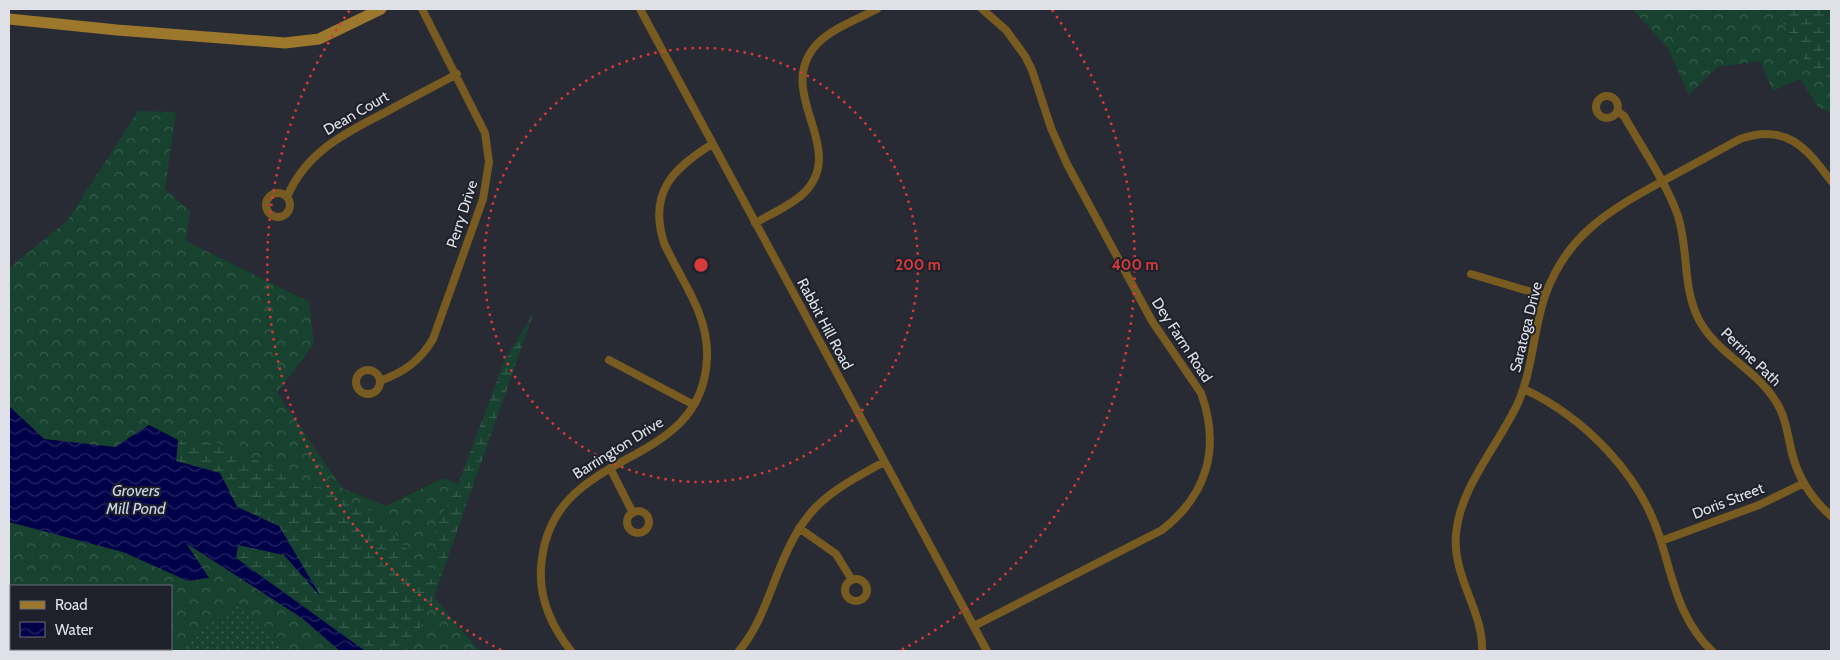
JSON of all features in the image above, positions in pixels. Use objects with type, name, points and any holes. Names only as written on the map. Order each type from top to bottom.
[{"type":"street","points":[[9,19],[117,30],[286,43],[319,39],[381,9]]},
{"type":"street","name":"Perry Drive","points":[[380,382],[412,366],[427,350],[433,339],[486,188],[489,162],[485,133],[457,74],[422,9]]},
{"type":"street","name":"Rabbit Hill Road","points":[[640,9],[987,651]]},
{"type":"street","points":[[755,223],[793,202],[803,193],[817,169],[819,153],[817,136],[805,105],[802,89],[807,60],[819,43],[828,35],[877,9]]},
{"type":"street","name":"Dey Farm Road","points":[[974,626],[1162,530],[1174,521],[1191,502],[1204,476],[1210,450],[1206,406],[1195,381],[1152,321],[1067,164],[1025,56],[1006,30],[982,9]]},
{"type":"street","name":"Dean Court","points":[[287,197],[305,167],[326,146],[340,136],[457,74]]},
{"type":"street","name":"Perrine Path","points":[[1617,111],[1624,116],[1678,216],[1689,294],[1699,320],[1716,345],[1757,378],[1774,398],[1786,423],[1794,459],[1804,483],[1816,502],[1831,516]]},
{"type":"street","name":"Saratoga Drive","points":[[1482,651],[1481,634],[1457,561],[1456,534],[1458,520],[1469,492],[1513,413],[1524,389],[1545,296],[1564,257],[1592,225],[1617,206],[1740,139],[1770,134],[1780,135],[1800,144],[1831,181]]},
{"type":"street","name":"Barrington Drive","points":[[571,651],[554,627],[544,601],[540,574],[544,546],[554,520],[572,495],[588,481],[668,435],[679,425],[694,405],[706,372],[707,347],[705,330],[696,304],[664,243],[660,232],[659,209],[665,187],[677,169],[712,144]]},
{"type":"street","points":[[1471,274],[1545,296]]},
{"type":"street","points":[[609,360],[694,405]]},
{"type":"street","points":[[1524,389],[1572,419],[1604,448],[1634,487],[1647,508],[1661,541],[1684,613],[1700,639],[1712,651]]},
{"type":"street","points":[[739,651],[756,627],[788,548],[799,528],[829,494],[884,462]]},
{"type":"street","points":[[610,468],[632,513]]},
{"type":"street","name":"Doris Street","points":[[1661,541],[1759,505],[1804,483]]},
{"type":"street","points":[[799,528],[836,554],[852,580]]},
{"type":"green space","points":[[1632,9],[1775,9],[1806,63],[1831,83],[1831,113],[1818,107],[1800,79],[1773,91],[1760,61],[1717,67],[1689,95],[1667,47]]},
{"type":"green space","points":[[1775,9],[1831,9],[1831,83],[1806,63]]},
{"type":"green space","points":[[138,111],[176,112],[165,189],[190,211],[186,241],[309,302],[314,344],[277,393],[342,488],[386,506],[443,478],[458,484],[435,528],[436,571],[414,560],[384,517],[218,443],[178,440],[149,425],[115,447],[44,439],[9,406],[9,268],[67,221]]},
{"type":"green space","points":[[534,312],[434,597],[409,651],[365,651],[235,558],[238,544],[284,555],[319,594],[279,526],[237,507],[220,473],[176,461],[178,440],[218,443],[384,517],[414,560],[435,571],[435,528],[458,484],[505,360]]},
{"type":"green space","points":[[9,522],[123,552],[188,581],[209,578],[184,542],[302,618],[340,651],[286,651],[283,644],[193,636],[181,651],[9,651]]},
{"type":"green space","points":[[434,597],[476,647],[481,651],[409,651]]},
{"type":"green space","points":[[236,605],[283,644],[286,651],[181,651],[193,636]]},
{"type":"water","name":"Grovers Mill Pond","points":[[9,406],[44,439],[115,447],[149,425],[178,440],[176,461],[220,473],[237,507],[279,526],[321,597],[284,555],[238,545],[236,558],[365,651],[340,651],[302,618],[186,543],[209,578],[188,581],[123,552],[9,522]]}]
